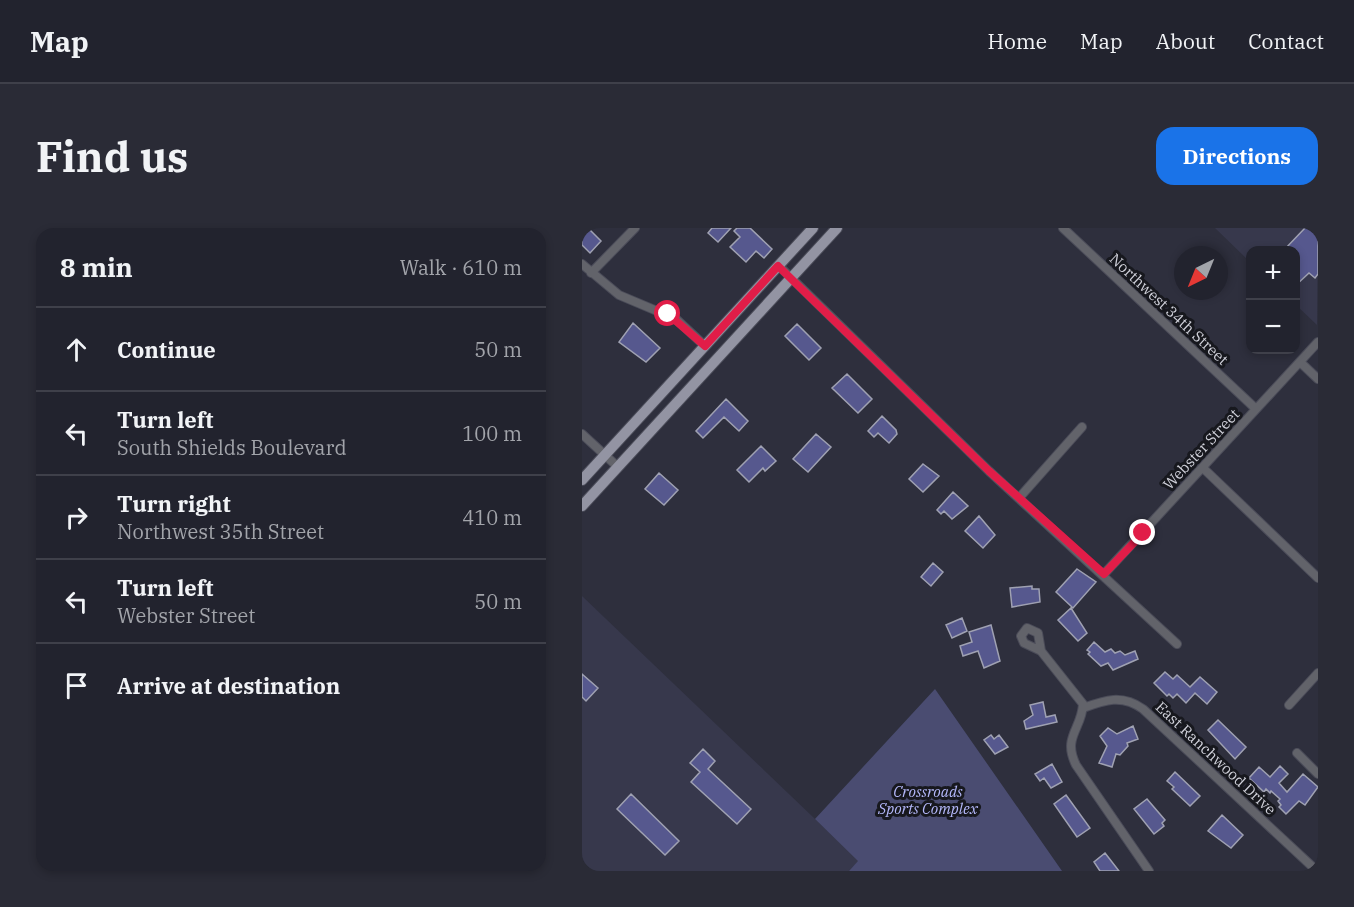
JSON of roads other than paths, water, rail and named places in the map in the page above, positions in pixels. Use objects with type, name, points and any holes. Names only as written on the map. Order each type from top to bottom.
[{"type":"main road","points":[[582,480],[813,228]]},
{"type":"main road","points":[[582,506],[837,228]]},
{"type":"street","points":[[591,273],[635,228]]},
{"type":"street","name":"Northwest 34th Street","points":[[1063,228],[1256,410]]},
{"type":"street","points":[[582,264],[619,295],[676,319],[705,346]]},
{"type":"street","points":[[778,266],[1019,498],[1104,574],[1177,644]]},
{"type":"street","name":"Webster Street","points":[[1104,574],[1318,342]]},
{"type":"street","points":[[1300,362],[1318,379]]},
{"type":"street","points":[[1019,498],[1082,427]]},
{"type":"street","points":[[582,434],[618,467]]},
{"type":"street","points":[[1203,468],[1318,578]]},
{"type":"street","points":[[1041,651],[1081,700],[1083,708],[1071,738],[1073,759],[1149,871]]},
{"type":"street","points":[[1289,705],[1318,673]]},
{"type":"street","name":"East Ranchwood Drive","points":[[1083,708],[1104,700],[1120,699],[1143,709],[1317,871]]},
{"type":"street","points":[[1297,753],[1318,774]]},
{"type":"park label","name":"Crossroads Sports Complex","points":[[928,800]]}]
